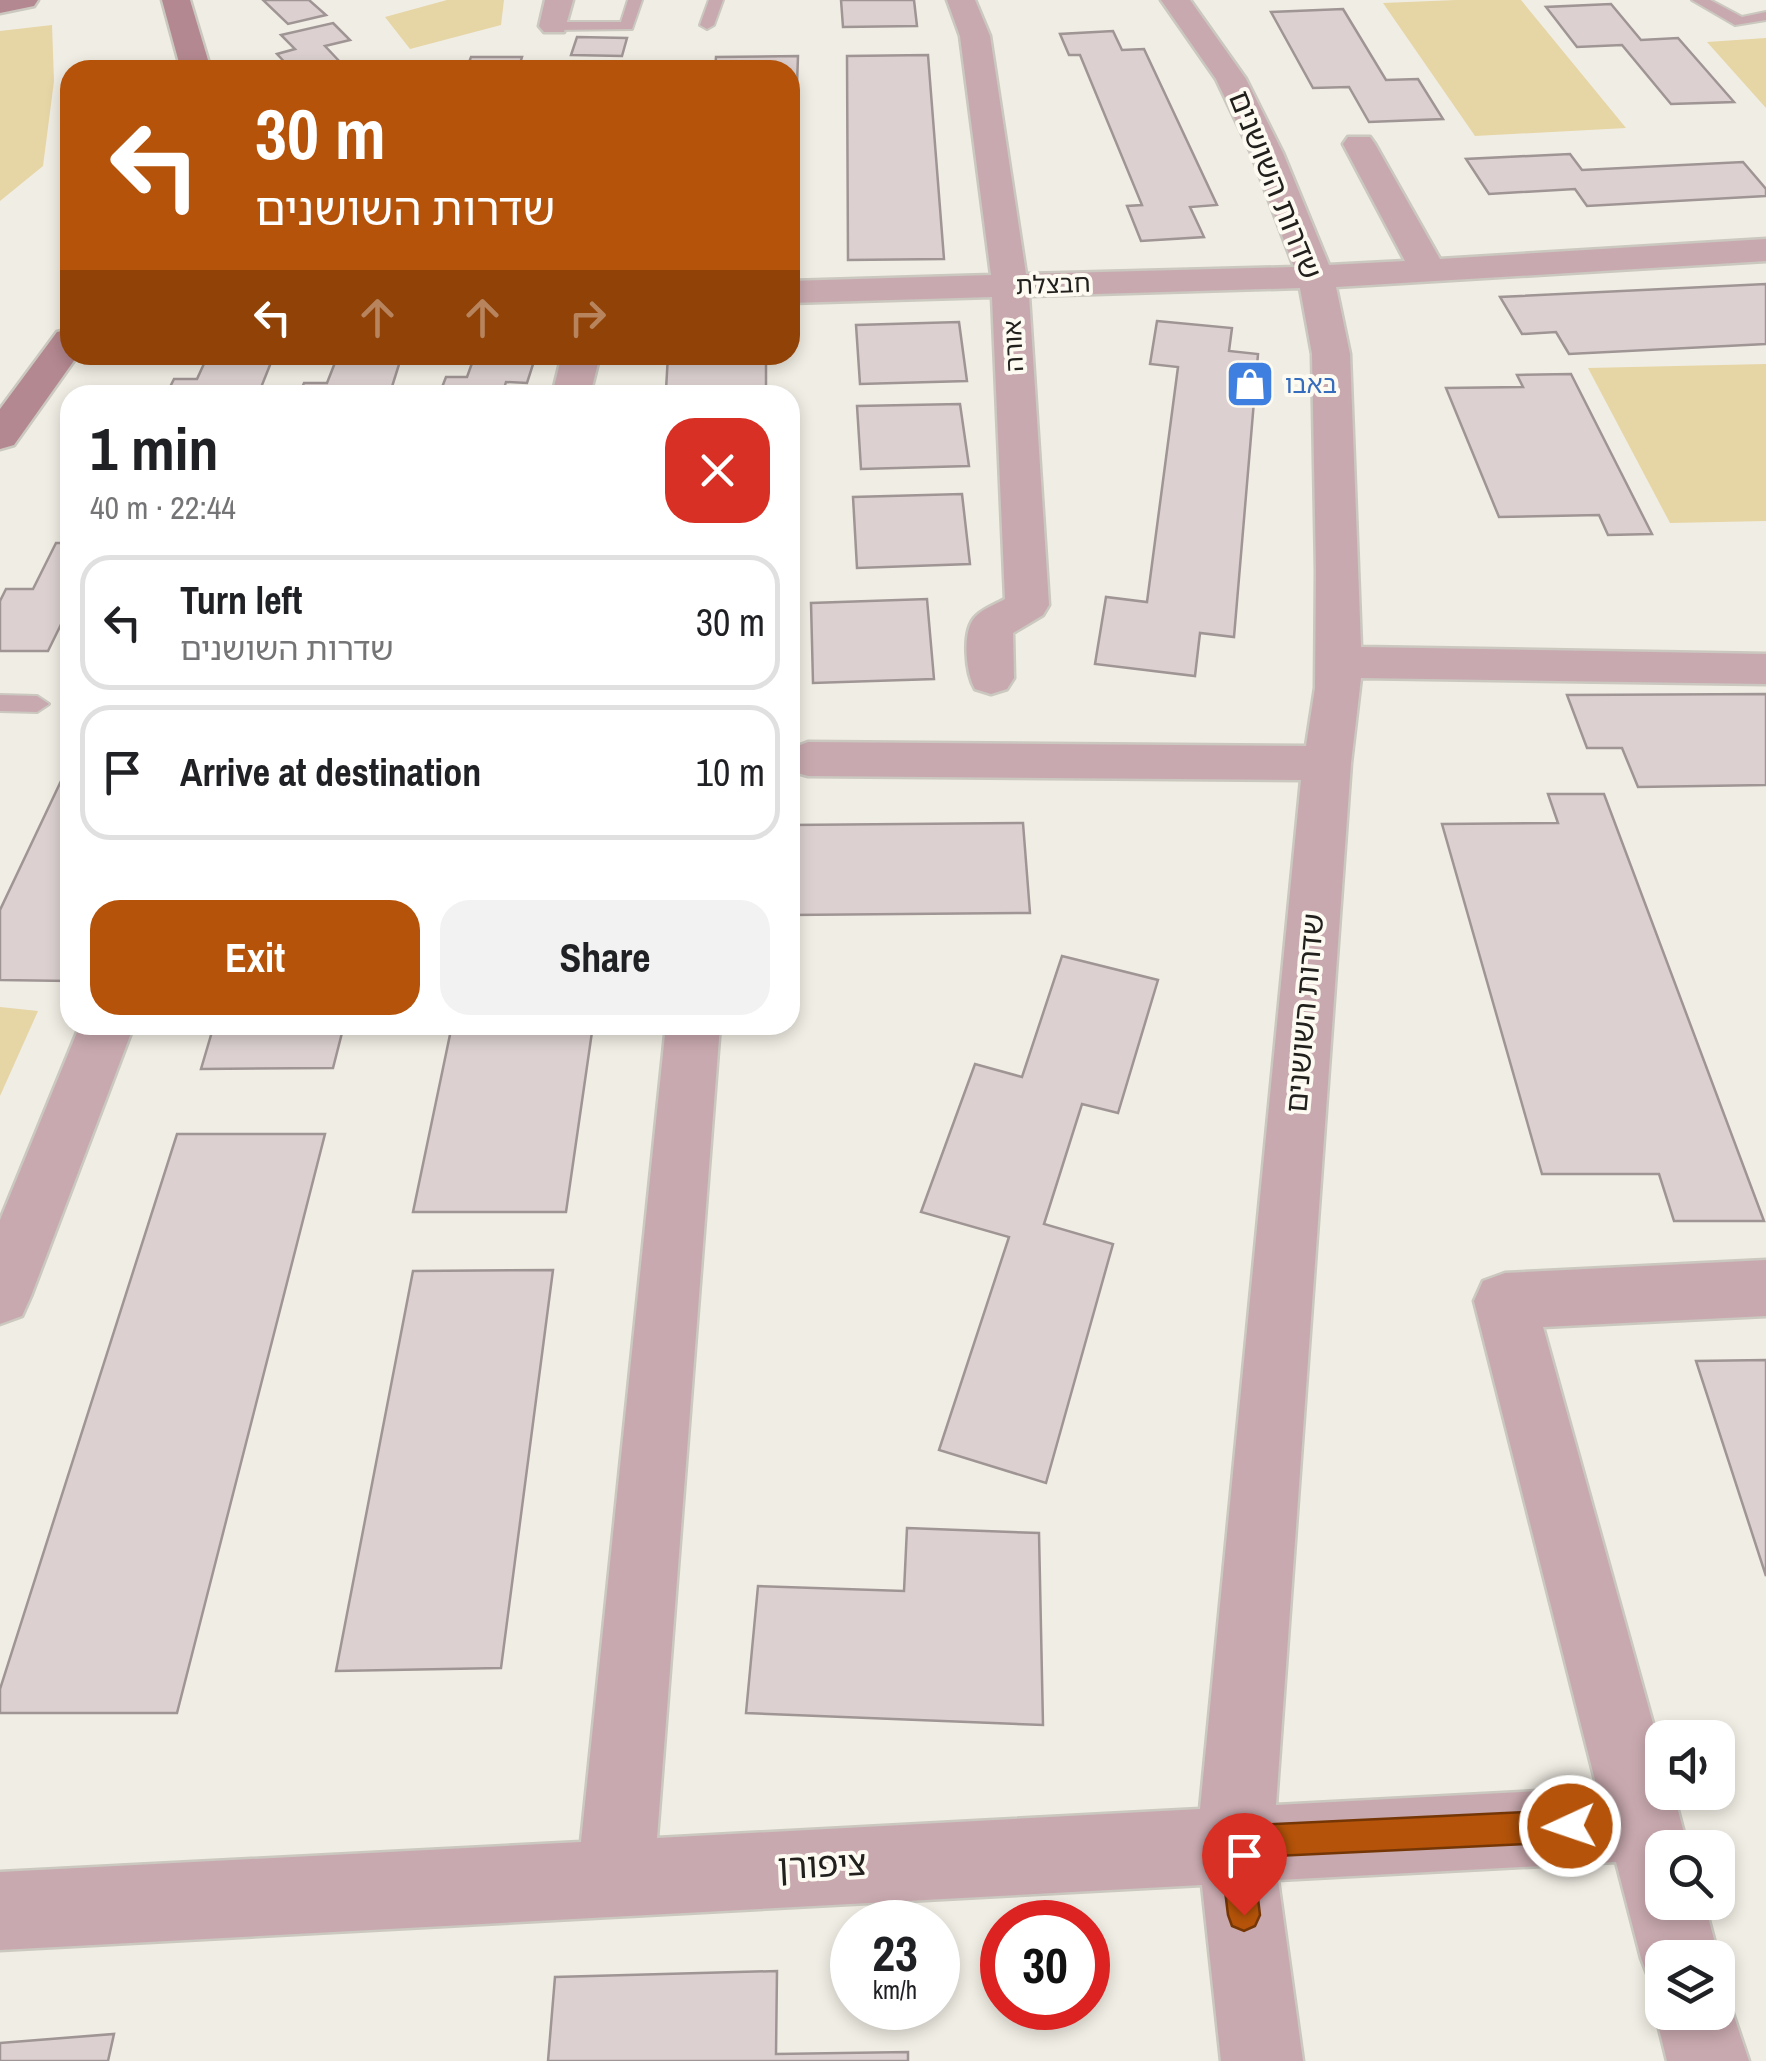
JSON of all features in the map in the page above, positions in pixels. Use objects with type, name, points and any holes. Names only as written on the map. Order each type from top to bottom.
[{"type":"street","points":[[0,4],[24,0]]},
{"type":"street","points":[[176,0],[193,60]]},
{"type":"street","name":"אורה","points":[[961,0],[975,36],[1010,286],[1026,605],[991,628],[991,678]]},
{"type":"street","name":"שדרות השושנים","points":[[1175,0],[1231,79],[1266,153],[1316,277],[1331,354],[1338,662],[1235,1842],[1262,2061]]},
{"type":"street","points":[[1359,144],[1428,270]]},
{"type":"street","name":"חבצלת","points":[[800,292],[1316,277],[1766,250]]},
{"type":"street","points":[[0,437],[60,354]]},
{"type":"street","points":[[1338,662],[1766,669]]},
{"type":"street","points":[[808,760],[1327,763]]},
{"type":"street","points":[[0,1296],[103,1035]]},
{"type":"street","points":[[616,1877],[693,1035]]},
{"type":"street","points":[[1646,1830],[1504,1301],[1766,1288]]},
{"type":"street","name":"ציפורן","points":[[0,1911],[1644,1822]]},
{"type":"street","points":[[1700,2030],[1708,2061]]},
{"type":"lane","points":[[557,13],[627,26],[634,0]]},
{"type":"lane","points":[[707,25],[716,0]]},
{"type":"lane","points":[[1699,0],[1740,22],[1766,16]]},
{"type":"lane","points":[[0,703],[37,704]]},
{"type":"shaded area","points":[[447,0],[504,0],[501,25],[410,49],[385,17]]},
{"type":"shaded area","points":[[1521,0],[1626,128],[1475,136],[1383,3]]},
{"type":"shaded area","points":[[52,25],[54,81],[43,166],[0,201],[0,31]]},
{"type":"shaded area","points":[[1766,38],[1766,108],[1707,42]]},
{"type":"shaded area","points":[[1766,364],[1766,521],[1670,523],[1588,368]]},
{"type":"shaded area","points":[[0,1007],[38,1011],[0,1096]]},
{"type":"building","points":[[263,0],[309,0],[326,15],[288,24]]},
{"type":"building","points":[[841,0],[914,0],[917,26],[843,27]]},
{"type":"building","points":[[1611,4],[1641,40],[1678,38],[1734,102],[1671,104],[1622,45],[1577,47],[1546,7]]},
{"type":"building","points":[[1343,9],[1386,80],[1418,79],[1443,119],[1369,122],[1349,87],[1313,88],[1271,12]]},
{"type":"building","points":[[333,23],[350,40],[325,46],[338,60],[283,60],[277,54],[295,49],[281,35]]},
{"type":"building","points":[[1113,31],[1122,50],[1144,49],[1217,205],[1190,207],[1204,237],[1141,241],[1127,206],[1142,205],[1080,55],[1069,55],[1060,34]]},
{"type":"building","points":[[577,37],[627,38],[622,56],[571,55]]},
{"type":"building","points":[[928,55],[944,259],[848,260],[847,56]]},
{"type":"building","points":[[798,56],[798,60],[716,60]]},
{"type":"building","points":[[471,57],[522,57],[521,60],[470,60]]},
{"type":"building","points":[[1570,154],[1582,170],[1743,162],[1766,189],[1766,196],[1587,206],[1575,189],[1489,194],[1466,159]]},
{"type":"building","points":[[1766,284],[1766,344],[1569,354],[1556,332],[1522,334],[1500,297]]},
{"type":"building","points":[[1157,321],[1232,328],[1229,351],[1258,354],[1234,637],[1200,633],[1195,676],[1095,664],[1106,597],[1147,602],[1178,367],[1150,364]]},
{"type":"building","points":[[959,322],[967,381],[860,384],[856,325]]},
{"type":"building","points":[[203,365],[270,365],[262,385],[171,385],[174,379],[197,379]]},
{"type":"building","points":[[334,365],[399,365],[393,385],[303,385],[327,383]]},
{"type":"building","points":[[471,365],[533,365],[527,383],[443,385],[446,377],[467,377]]},
{"type":"building","points":[[667,365],[766,365],[766,385],[666,385]]},
{"type":"building","points":[[1571,374],[1652,534],[1608,535],[1599,515],[1499,517],[1446,388],[1523,387],[1517,375]]},
{"type":"building","points":[[960,404],[969,466],[861,469],[857,406]]},
{"type":"building","points":[[962,494],[970,564],[857,568],[853,497]]},
{"type":"building","points":[[56,543],[60,543],[60,626],[48,651],[0,651],[0,601],[6,589],[33,589]]},
{"type":"building","points":[[927,599],[934,679],[813,683],[811,603]]},
{"type":"building","points":[[1766,694],[1766,785],[1638,787],[1622,748],[1587,748],[1567,695]]},
{"type":"building","points":[[60,783],[60,981],[0,980],[0,910]]},
{"type":"building","points":[[1548,794],[1604,794],[1764,1221],[1674,1221],[1659,1174],[1542,1174],[1442,824],[1558,823]]},
{"type":"building","points":[[1023,823],[1030,913],[800,915],[800,825]]},
{"type":"building","points":[[1062,956],[1158,980],[1118,1113],[1082,1104],[1044,1224],[1113,1244],[1046,1483],[939,1450],[1009,1237],[921,1212],[975,1064],[1022,1077]]},
{"type":"building","points":[[211,1035],[341,1035],[333,1068],[201,1069]]},
{"type":"building","points":[[450,1035],[592,1035],[566,1212],[413,1212]]},
{"type":"building","points":[[177,1134],[325,1134],[177,1713],[0,1713],[0,1689]]},
{"type":"building","points":[[553,1270],[501,1668],[336,1671],[413,1271]]},
{"type":"building","points":[[1766,1360],[1766,1576],[1696,1361]]},
{"type":"building","points":[[907,1528],[1039,1533],[1043,1725],[746,1713],[758,1586],[904,1591]]},
{"type":"building","points":[[777,1971],[776,2054],[908,2052],[908,2061],[548,2061],[555,1977]]},
{"type":"building","points":[[114,2034],[108,2061],[0,2061],[0,2043]]},
{"type":"place","name":"באבו","points":[[1250,384]]},
{"type":"route","points":[[1244,1915],[1235,1842],[1570,1826]]}]
